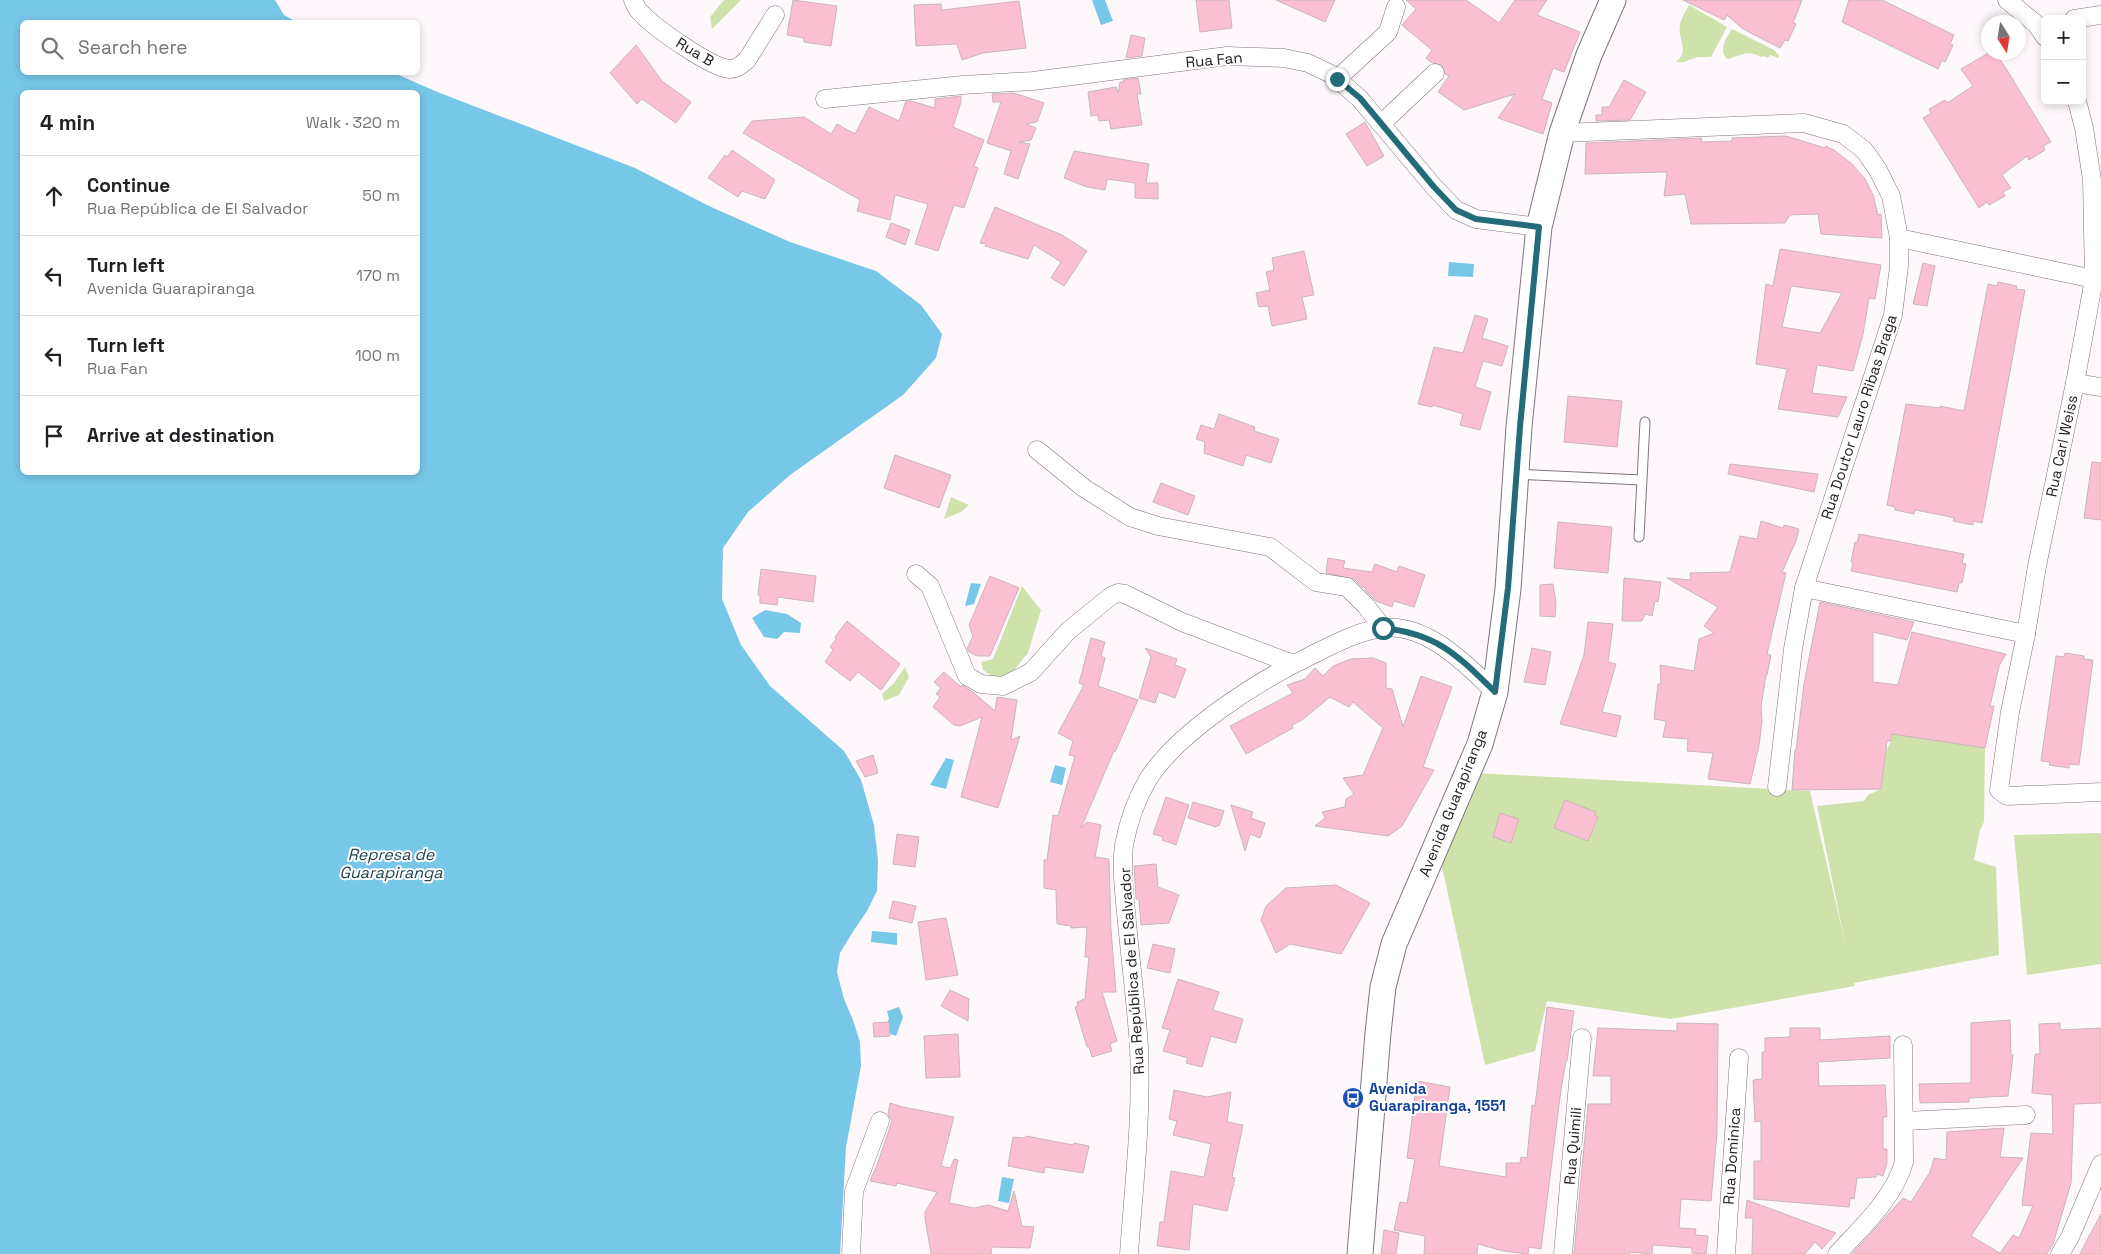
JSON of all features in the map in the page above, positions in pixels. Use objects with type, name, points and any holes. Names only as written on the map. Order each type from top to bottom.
[{"type":"main road","name":"Avenida Guarapiranga","points":[[1360,1254],[1383,987],[1394,944],[1480,744],[1495,692],[1508,588],[1516,474],[1539,227],[1562,133],[1589,55],[1613,0]]},
{"type":"street","name":"Rua B","points":[[633,0],[640,12],[670,37],[716,65],[729,69],[740,66],[747,60],[775,15]]},
{"type":"street","points":[[2007,0],[2041,27]]},
{"type":"street","points":[[1337,79],[1388,32],[1396,7]]},
{"type":"street","points":[[2086,17],[2101,15]]},
{"type":"street","name":"Rua Fan","points":[[825,99],[963,85],[1033,81],[1227,56],[1284,58],[1308,63],[1337,79],[1360,98],[1434,187],[1456,210],[1476,219],[1539,227]]},
{"type":"street","points":[[1381,124],[1436,73]]},
{"type":"street","name":"Rua Carl Weiss","points":[[2078,105],[2084,128],[2092,180],[2094,279],[2075,383],[2037,566],[2026,634],[2010,712],[1999,790],[2007,796],[2101,792]]},
{"type":"street","name":"Rua Doutor Lauro Ribas Braga","points":[[1562,133],[1804,123],[1843,134],[1864,150],[1878,170],[1891,196],[1899,238],[1899,266],[1893,315],[1804,588],[1793,649],[1777,787]]},
{"type":"street","points":[[1899,238],[2094,279]]},
{"type":"street","points":[[2075,383],[2101,387]]},
{"type":"street","points":[[1037,450],[1084,488],[1130,517],[1158,526],[1270,547],[1316,582],[1347,587],[1366,606],[1383,628]]},
{"type":"street","points":[[916,574],[930,586],[967,676],[981,684],[1003,686],[1031,672],[1068,631],[1105,601],[1118,594],[1125,594],[1182,622],[1293,664]]},
{"type":"street","points":[[1804,588],[2026,634]]},
{"type":"street","name":"Rua República de El Salvador","points":[[1129,1254],[1140,1126],[1139,1046],[1123,882],[1124,846],[1134,811],[1147,782],[1166,758],[1191,732],[1221,709],[1293,664],[1359,634],[1383,628],[1420,634],[1446,648],[1495,692]]},
{"type":"street","name":"Rua Quimili","points":[[1563,1254],[1582,1038]]},
{"type":"street","points":[[1837,1254],[1889,1194],[1900,1176],[1904,1162],[1905,1121],[1903,1046]]},
{"type":"street","name":"Rua Dominica","points":[[1726,1254],[1739,1058]]},
{"type":"street","points":[[1905,1121],[2026,1115]]},
{"type":"street","points":[[850,1254],[854,1191],[880,1121]]},
{"type":"street","points":[[2060,1254],[2070,1237],[2101,1164]]},
{"type":"lane","points":[[1639,537],[1644,422]]},
{"type":"lane","points":[[1516,474],[1641,480]]},
{"type":"green space","points":[[724,0],[741,0],[712,29],[710,17]]},
{"type":"green space","points":[[1689,5],[1727,27],[1711,57],[1698,57],[1684,62],[1675,62],[1680,58],[1683,50],[1680,25]]},
{"type":"green space","points":[[1732,29],[1774,50],[1779,55],[1779,58],[1770,55],[1768,58],[1761,57],[1748,53],[1727,59],[1723,48],[1725,40]]},
{"type":"green space","points":[[951,497],[969,505],[961,512],[944,519]]},
{"type":"green space","points":[[1022,586],[1041,610],[1028,653],[1009,676],[996,679],[983,670],[981,662],[993,659]]},
{"type":"green space","points":[[905,667],[909,677],[899,695],[884,701],[882,694],[894,683]]},
{"type":"green space","points":[[1892,734],[1985,748],[1984,822],[1980,830],[1974,860],[1996,867],[1999,955],[1854,983],[1855,986],[1671,1019],[1547,1001],[1535,1051],[1485,1065],[1441,862],[1476,773],[1810,791],[1846,947],[1817,806],[1864,801],[1868,795],[1881,789],[1886,751]]},
{"type":"green space","points":[[2101,833],[2101,964],[2027,975],[2014,835]]},
{"type":"water","name":"Represa de Guarapiranga","points":[[0,0],[275,0],[284,15],[293,20],[20,20],[20,75],[399,75],[435,91],[635,168],[709,206],[790,242],[876,271],[921,305],[942,334],[936,358],[903,395],[790,475],[748,512],[723,548],[722,599],[741,645],[770,686],[844,751],[861,780],[874,825],[878,860],[877,891],[867,911],[840,953],[837,972],[844,999],[860,1042],[861,1066],[846,1147],[840,1254],[0,1254]]},
{"type":"water","points":[[1092,0],[1105,0],[1113,21],[1101,25]]},
{"type":"water","points":[[1449,262],[1474,264],[1473,277],[1448,276]]},
{"type":"water","points":[[971,583],[981,584],[974,604],[965,606]]},
{"type":"water","points":[[765,610],[787,614],[801,623],[800,633],[784,632],[777,639],[764,637],[752,618]]},
{"type":"water","points":[[946,758],[954,760],[946,789],[930,785]]},
{"type":"water","points":[[1055,765],[1066,768],[1062,785],[1050,782]]},
{"type":"water","points":[[872,931],[897,933],[897,945],[871,942]]},
{"type":"water","points":[[899,1007],[903,1017],[896,1036],[883,1031],[889,1019],[887,1011]]},
{"type":"water","points":[[1002,1177],[1014,1179],[1009,1203],[998,1201]]},
{"type":"building","points":[[793,0],[837,6],[831,46],[804,42],[804,38],[787,35]]},
{"type":"building","points":[[1196,0],[1229,0],[1232,28],[1200,32]]},
{"type":"building","points":[[1276,0],[1335,0],[1325,22]]},
{"type":"building","points":[[1406,0],[1466,0],[1499,23],[1515,0],[1547,0],[1537,15],[1580,32],[1564,72],[1553,68],[1542,99],[1552,103],[1543,134],[1498,118],[1515,94],[1464,110],[1438,92],[1449,76],[1445,74],[1442,65],[1432,63],[1426,58],[1432,50],[1402,25],[1416,9]]},
{"type":"building","points":[[1683,0],[1802,0],[1793,23],[1796,24],[1788,41],[1785,40],[1780,48],[1743,29],[1727,15],[1724,20]]},
{"type":"building","points":[[1849,0],[1882,0],[1954,35],[1950,44],[1953,45],[1945,62],[1942,60],[1938,69],[1842,22]]},
{"type":"building","points":[[1019,1],[1026,48],[983,53],[962,60],[957,44],[916,46],[914,5],[941,4],[942,10]]},
{"type":"building","points":[[1131,35],[1145,38],[1142,56],[1126,58]]},
{"type":"building","points":[[636,45],[662,81],[691,102],[676,123],[642,99],[637,104],[610,73]]},
{"type":"building","points":[[1981,57],[1981,60],[2000,60],[2051,142],[2043,146],[2045,150],[2029,160],[2027,156],[2002,175],[2011,188],[2003,192],[2005,196],[1989,205],[1987,202],[1979,208],[1923,118],[1931,113],[1929,109],[1945,100],[1947,103],[1973,86],[1961,69]]},
{"type":"building","points":[[1138,78],[1141,94],[1137,94],[1142,125],[1111,129],[1109,120],[1099,121],[1098,115],[1091,116],[1088,92],[1116,87],[1118,93],[1120,82]]},
{"type":"building","points":[[1624,80],[1646,92],[1630,120],[1596,121],[1596,115],[1602,115],[1602,107],[1609,107]]},
{"type":"building","points":[[1014,93],[1044,103],[1037,122],[1026,124],[1036,128],[1031,140],[1019,142],[1030,144],[1018,179],[1004,174],[1011,151],[987,143],[1001,102],[993,102],[992,94]]},
{"type":"building","points":[[961,96],[953,127],[984,140],[974,166],[978,168],[964,208],[954,205],[938,251],[915,244],[928,204],[895,195],[890,220],[857,211],[860,200],[743,133],[752,121],[804,117],[831,134],[837,124],[855,134],[869,107],[899,121],[906,101],[935,108],[935,99]]},
{"type":"building","points":[[1365,122],[1384,156],[1367,166],[1346,134]]},
{"type":"building","points":[[1786,136],[1825,148],[1826,146],[1852,164],[1865,179],[1873,195],[1878,215],[1881,214],[1882,238],[1821,234],[1818,214],[1790,215],[1785,223],[1691,224],[1685,194],[1664,196],[1667,172],[1585,174],[1586,143],[1702,138],[1701,142],[1732,141],[1732,138]]},
{"type":"building","points":[[732,150],[775,180],[765,199],[742,191],[738,197],[708,178],[725,155],[727,157]]},
{"type":"building","points":[[1074,151],[1149,164],[1146,183],[1158,183],[1158,199],[1135,198],[1135,183],[1107,179],[1105,190],[1087,187],[1064,178]]},
{"type":"building","points":[[995,207],[1062,235],[1087,251],[1064,286],[1051,278],[1061,262],[1034,245],[1028,259],[980,243]]},
{"type":"building","points":[[891,223],[910,230],[905,245],[886,237]]},
{"type":"building","points":[[1780,249],[1881,265],[1875,299],[1869,298],[1863,334],[1853,371],[1817,365],[1812,393],[1847,397],[1838,417],[1778,409],[1787,369],[1756,364],[1766,284],[1773,286]],"holes":[[[1791,286],[1842,293],[1820,333],[1782,327]]]},
{"type":"building","points":[[1304,251],[1314,295],[1302,297],[1307,319],[1272,326],[1268,306],[1259,307],[1256,293],[1270,290],[1266,272],[1274,270],[1272,258]]},
{"type":"building","points":[[1923,263],[1935,266],[1927,306],[1913,304]]},
{"type":"building","points":[[1998,282],[2017,286],[2016,289],[2025,290],[1982,523],[1973,521],[1973,525],[1953,521],[1954,518],[1915,510],[1914,514],[1895,510],[1895,507],[1887,505],[1906,404],[1940,408],[1940,406],[1964,411],[1988,284],[1997,286]]},
{"type":"building","points":[[1475,315],[1488,319],[1482,338],[1508,346],[1502,366],[1483,361],[1475,387],[1491,392],[1480,430],[1460,425],[1463,414],[1433,405],[1432,407],[1418,404],[1434,347],[1463,353]]},
{"type":"building","points":[[1568,396],[1622,401],[1617,447],[1564,442]]},
{"type":"building","points":[[1219,414],[1255,427],[1254,431],[1279,439],[1271,463],[1246,455],[1243,466],[1204,453],[1205,442],[1196,439],[1201,425],[1214,429]]},
{"type":"building","points":[[895,455],[951,475],[939,508],[884,488]]},
{"type":"building","points":[[2092,462],[2101,463],[2101,520],[2084,518]]},
{"type":"building","points":[[1730,464],[1818,474],[1814,492],[1728,474]]},
{"type":"building","points":[[1161,483],[1195,496],[1188,515],[1153,502]]},
{"type":"building","points":[[1761,521],[1783,528],[1784,525],[1799,529],[1796,541],[1782,572],[1786,573],[1767,654],[1771,655],[1761,707],[1762,721],[1759,745],[1750,784],[1708,779],[1713,753],[1687,751],[1688,739],[1663,737],[1666,721],[1654,719],[1658,684],[1661,684],[1660,665],[1694,671],[1699,639],[1714,633],[1704,626],[1718,607],[1667,578],[1691,580],[1690,573],[1730,572],[1740,536],[1757,539]]},
{"type":"building","points":[[1558,522],[1612,527],[1608,573],[1554,568]]},
{"type":"building","points":[[1859,534],[1964,554],[1962,563],[1966,564],[1962,583],[1959,583],[1957,592],[1851,571],[1855,542],[1857,543]]},
{"type":"building","points":[[1328,558],[1345,561],[1343,568],[1372,572],[1375,564],[1397,572],[1399,566],[1425,575],[1414,607],[1394,601],[1392,607],[1376,601],[1365,590],[1366,588],[1362,587],[1354,579],[1326,573]]},
{"type":"building","points":[[761,569],[816,576],[813,602],[778,597],[777,605],[760,603],[760,595],[758,595]]},
{"type":"building","points":[[990,576],[1019,588],[990,656],[977,656],[967,649],[973,636],[969,625]]},
{"type":"building","points":[[1624,578],[1661,582],[1658,602],[1655,601],[1652,616],[1645,614],[1642,621],[1622,621]]},
{"type":"building","points":[[1553,584],[1556,603],[1555,617],[1540,616],[1540,585]]},
{"type":"building","points":[[1820,602],[1914,622],[1907,640],[1873,632],[1873,682],[1898,685],[1912,632],[2006,654],[1999,666],[1990,706],[1994,706],[1985,748],[1892,734],[1891,741],[1887,741],[1881,789],[1792,790],[1795,750],[1804,684]]},
{"type":"building","points":[[847,621],[900,664],[881,690],[858,672],[850,681],[825,662],[833,650],[830,647],[836,639],[835,637]]},
{"type":"building","points":[[1588,622],[1613,624],[1608,662],[1616,664],[1602,712],[1621,716],[1616,737],[1560,724],[1584,655]]},
{"type":"building","points":[[1091,638],[1105,642],[1101,656],[1105,658],[1098,686],[1138,700],[1081,828],[1087,822],[1101,825],[1095,857],[1109,859],[1111,930],[1116,992],[1102,992],[1117,1041],[1110,1044],[1112,1051],[1092,1057],[1089,1047],[1087,1047],[1075,1007],[1078,1006],[1077,1002],[1085,999],[1089,957],[1085,957],[1087,927],[1071,928],[1071,926],[1057,924],[1056,890],[1044,888],[1044,860],[1047,860],[1053,815],[1058,816],[1075,756],[1069,755],[1073,741],[1058,733],[1084,685],[1079,683]]},
{"type":"building","points":[[1145,648],[1177,659],[1175,665],[1186,669],[1175,698],[1159,692],[1155,703],[1139,698],[1151,657]]},
{"type":"building","points":[[1532,648],[1551,652],[1545,685],[1524,682]]},
{"type":"building","points":[[2065,653],[2084,656],[2084,659],[2093,660],[2079,765],[2069,764],[2069,768],[2049,765],[2050,762],[2041,761],[2056,656],[2064,657]]},
{"type":"building","points":[[1373,658],[1386,663],[1386,688],[1392,689],[1403,727],[1421,676],[1452,687],[1423,767],[1434,770],[1402,826],[1388,836],[1315,826],[1325,818],[1322,812],[1345,807],[1346,799],[1354,794],[1343,778],[1363,775],[1383,728],[1353,702],[1349,707],[1330,697],[1302,720],[1292,725],[1293,728],[1246,754],[1230,726],[1293,693],[1287,685],[1305,679],[1315,668],[1323,676],[1333,666],[1351,659]]},
{"type":"building","points":[[944,672],[961,687],[962,685],[973,692],[995,711],[997,697],[1017,700],[1011,740],[1020,736],[998,808],[961,797],[982,717],[960,726],[954,725],[933,707],[940,697],[936,694],[941,688],[934,682]]},
{"type":"building","points":[[873,755],[878,773],[865,777],[856,761]]},
{"type":"building","points":[[1166,797],[1189,805],[1176,845],[1162,840],[1163,837],[1153,834]]},
{"type":"building","points":[[1565,800],[1596,812],[1595,816],[1598,817],[1588,841],[1554,828]]},
{"type":"building","points":[[1193,802],[1224,811],[1219,826],[1217,825],[1216,827],[1188,818]]},
{"type":"building","points":[[1231,805],[1253,812],[1251,818],[1265,823],[1260,838],[1250,834],[1245,851]]},
{"type":"building","points":[[1500,813],[1519,819],[1511,843],[1493,837]]},
{"type":"building","points":[[897,834],[919,837],[915,867],[893,864]]},
{"type":"building","points":[[1156,864],[1158,887],[1179,895],[1169,923],[1141,925],[1139,899],[1136,899],[1134,866]]},
{"type":"building","points":[[1336,885],[1370,903],[1341,954],[1290,944],[1276,953],[1261,920],[1266,906],[1286,888]]},
{"type":"building","points":[[893,901],[916,906],[912,923],[889,918]]},
{"type":"building","points":[[946,918],[958,975],[926,980],[918,922]]},
{"type":"building","points":[[1153,944],[1175,949],[1170,973],[1147,968]]},
{"type":"building","points":[[1178,979],[1219,992],[1213,1010],[1243,1019],[1236,1043],[1211,1036],[1202,1067],[1186,1063],[1188,1058],[1163,1051],[1170,1030],[1162,1028]]},
{"type":"building","points":[[950,990],[969,999],[968,1021],[941,1006]]},
{"type":"building","points":[[1547,1007],[1574,1011],[1561,1089],[1541,1249],[1529,1247],[1528,1254],[1503,1251],[1478,1244],[1477,1254],[1424,1254],[1425,1236],[1394,1230],[1400,1202],[1407,1203],[1415,1159],[1407,1158],[1417,1081],[1450,1087],[1439,1166],[1506,1177],[1506,1163],[1520,1163],[1521,1157],[1527,1158],[1532,1105],[1535,1106]]},
{"type":"building","points":[[2010,1020],[2011,1055],[2013,1055],[2008,1096],[1969,1098],[1969,1102],[1920,1103],[1919,1084],[1971,1083],[1971,1023]]},
{"type":"building","points":[[889,1022],[890,1036],[874,1037],[873,1023]]},
{"type":"building","points":[[1677,1023],[1718,1024],[1717,1132],[1711,1201],[1681,1199],[1679,1228],[1696,1229],[1695,1235],[1708,1236],[1706,1254],[1692,1253],[1692,1248],[1653,1245],[1652,1254],[1630,1252],[1630,1254],[1574,1254],[1588,1104],[1611,1104],[1611,1076],[1593,1076],[1598,1028],[1677,1031]]},
{"type":"building","points":[[2060,1023],[2060,1030],[2101,1028],[2101,1103],[2074,1104],[2071,1183],[2053,1244],[2047,1254],[1852,1254],[1903,1198],[1911,1202],[1930,1172],[1934,1158],[1946,1160],[1947,1132],[2004,1128],[2000,1157],[2023,1158],[1971,1236],[2000,1253],[2013,1235],[2019,1238],[2033,1206],[2022,1205],[2031,1133],[2053,1134],[2052,1095],[2032,1093],[2035,1054],[2040,1054],[2039,1024]]},
{"type":"building","points":[[1790,1028],[1820,1028],[1820,1040],[1890,1036],[1890,1058],[1818,1062],[1819,1086],[1885,1085],[1887,1117],[1883,1117],[1883,1149],[1887,1149],[1887,1163],[1883,1176],[1876,1174],[1876,1177],[1857,1178],[1854,1199],[1850,1198],[1849,1207],[1754,1199],[1754,1161],[1761,1161],[1761,1121],[1755,1122],[1753,1080],[1762,1079],[1762,1052],[1765,1052],[1765,1038],[1790,1037]]},
{"type":"building","points":[[958,1034],[960,1077],[926,1078],[924,1036]]},
{"type":"building","points":[[1174,1090],[1207,1097],[1231,1092],[1227,1122],[1243,1125],[1232,1177],[1235,1178],[1227,1211],[1193,1204],[1189,1250],[1157,1246],[1160,1222],[1164,1222],[1171,1171],[1204,1177],[1211,1144],[1173,1135],[1177,1121],[1169,1119]]},
{"type":"building","points":[[890,1103],[954,1117],[941,1166],[950,1168],[954,1159],[958,1160],[949,1203],[974,1208],[988,1205],[1008,1211],[1014,1191],[1022,1226],[1034,1227],[1030,1248],[992,1247],[991,1254],[931,1254],[925,1212],[937,1192],[897,1183],[896,1186],[870,1181],[892,1121],[888,1114]]},
{"type":"building","points":[[1026,1136],[1073,1145],[1074,1143],[1089,1146],[1083,1173],[1045,1167],[1044,1173],[1008,1166],[1013,1137],[1025,1138]]},
{"type":"building","points":[[1747,1200],[1836,1233],[1822,1249],[1815,1242],[1805,1254],[1752,1254],[1753,1218],[1745,1218]]},
{"type":"building","points":[[2101,1214],[2101,1254],[2080,1254],[2087,1240]]},
{"type":"building","points":[[1384,1230],[1399,1233],[1396,1254],[1381,1254]]},
{"type":"place","name":"Avenida Guarapiranga, 1551","points":[[1353,1098]]},
{"type":"route","points":[[1337,79],[1360,98],[1434,187],[1456,210],[1476,219],[1539,227],[1520,427],[1508,588],[1495,692],[1446,648],[1420,634],[1383,628]]}]
